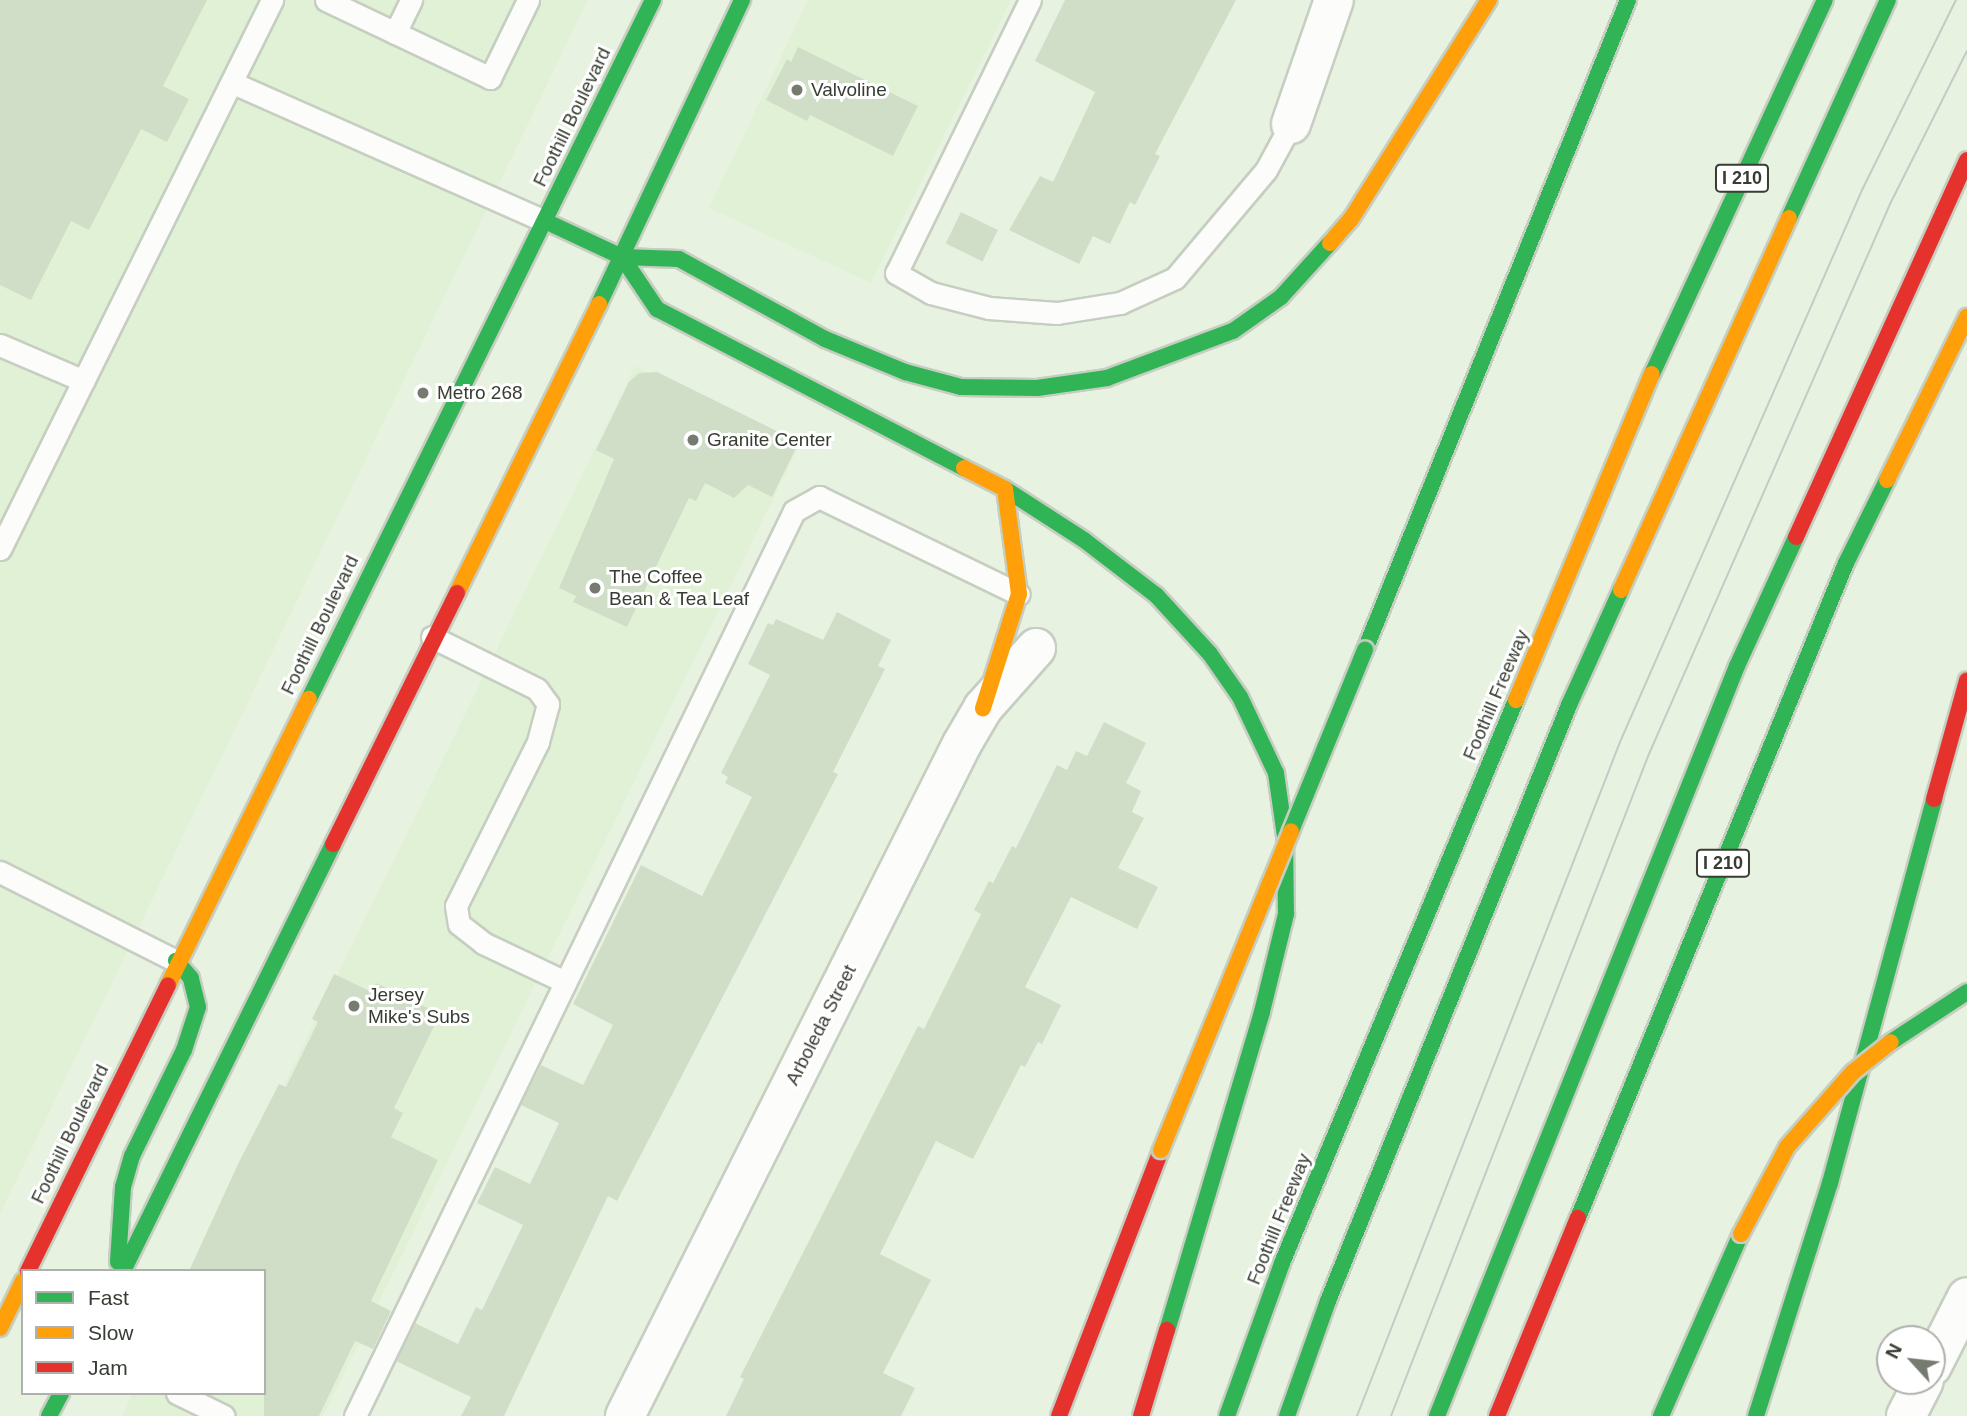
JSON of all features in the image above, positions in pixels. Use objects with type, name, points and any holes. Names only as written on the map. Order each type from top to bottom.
[{"type":"main road","name":"Foothill Boulevard","points":[[29,1269],[176,961],[653,0]]},
{"type":"main road","points":[[121,1269],[622,257],[742,0]]},
{"type":"main road","points":[[545,221],[622,257],[679,259],[825,339],[905,372],[961,387],[1037,388],[1107,378],[1233,331],[1281,297],[1351,219],[1489,0]]},
{"type":"main road","points":[[1059,1416],[1161,1150],[1628,0]]},
{"type":"main road","name":"Foothill Freeway","points":[[1227,1416],[1282,1263],[1659,356],[1825,0]]},
{"type":"main road","points":[[1287,1416],[1333,1288],[1569,705],[1888,0]]},
{"type":"main road","points":[[1437,1416],[1737,666],[1967,160]]},
{"type":"main road","points":[[622,257],[657,309],[1005,489],[1084,540],[1156,595],[1210,654],[1240,697],[1276,773],[1285,836],[1286,914],[1262,1012],[1141,1416]]},
{"type":"main road","name":"I 210","points":[[1497,1416],[1846,563],[1967,317]]},
{"type":"main road","points":[[983,708],[1019,594],[1005,489]]},
{"type":"main road","points":[[1756,1416],[1830,1183],[1967,680]]},
{"type":"main road","points":[[120,1269],[123,1187],[132,1156],[184,1050],[198,1007],[191,978],[176,961]]},
{"type":"main road","points":[[1661,1416],[1741,1234],[1787,1147],[1816,1109],[1853,1072],[1896,1038],[1967,992]]},
{"type":"main road","points":[[0,1328],[21,1285]]},
{"type":"main road","points":[[49,1416],[60,1395]]},
{"type":"street","points":[[1291,124],[1334,0]]},
{"type":"street","name":"Arboleda Street","points":[[625,1416],[983,708],[1037,648]]},
{"type":"street","points":[[1946,1338],[1967,1297]]},
{"type":"street","points":[[1906,1416],[1917,1395]]},
{"type":"lane","points":[[0,549],[272,0]]},
{"type":"lane","points":[[326,0],[490,78],[528,0]]},
{"type":"lane","points":[[395,33],[411,0]]},
{"type":"lane","points":[[1030,0],[895,273],[931,293],[989,308],[1057,313],[1120,303],[1175,278],[1266,170],[1291,124]]},
{"type":"lane","points":[[233,83],[545,221]]},
{"type":"lane","points":[[0,345],[84,381]]},
{"type":"lane","points":[[355,1416],[794,511],[819,497],[1019,594]]},
{"type":"lane","points":[[432,637],[537,689],[548,704],[538,742],[456,906],[459,924],[483,943],[565,982]]},
{"type":"lane","points":[[0,872],[176,961]]},
{"type":"lane","points":[[181,1395],[224,1416]]},
{"type":"shaded area","points":[[0,0],[588,0],[0,1214]]},
{"type":"shaded area","points":[[808,0],[1011,0],[871,283],[709,208]]},
{"type":"shaded area","points":[[635,366],[800,444],[323,1416],[122,1416],[132,1395],[266,1395],[266,1269],[194,1269]]},
{"type":"building","points":[[0,0],[207,0],[163,86],[189,99],[167,142],[141,129],[89,230],[71,221],[31,300],[0,285]]},
{"type":"building","points":[[1065,0],[1236,0],[1155,154],[1160,156],[1135,205],[1130,202],[1110,244],[1093,236],[1079,264],[1009,230],[1040,176],[1053,182],[1095,92],[1035,61]]},
{"type":"building","points":[[798,47],[918,106],[893,156],[810,115],[807,121],[766,100],[787,59],[791,62]]},
{"type":"building","points":[[961,212],[998,230],[983,261],[946,243]]},
{"type":"building","points":[[657,372],[799,442],[772,497],[748,485],[734,498],[705,483],[696,501],[689,498],[627,627],[573,602],[576,596],[559,588],[614,459],[596,450],[629,382],[639,373]]},
{"type":"building","points":[[837,612],[891,640],[878,666],[885,669],[833,772],[838,774],[617,1201],[608,1196],[504,1416],[461,1416],[471,1397],[396,1361],[415,1323],[458,1344],[476,1307],[482,1310],[523,1225],[477,1203],[495,1167],[530,1184],[559,1123],[521,1105],[541,1065],[583,1085],[613,1025],[573,1004],[641,865],[702,896],[752,797],[725,783],[728,777],[721,773],[770,675],[748,664],[768,623],[773,625],[776,619],[823,640]]},
{"type":"building","points":[[1104,722],[1146,743],[1126,783],[1141,791],[1132,812],[1144,818],[1118,868],[1158,887],[1137,929],[1071,897],[1025,987],[1061,1005],[1042,1044],[1038,1042],[1025,1067],[1021,1065],[973,1159],[936,1141],[880,1254],[931,1280],[883,1373],[915,1388],[901,1416],[726,1416],[744,1379],[740,1377],[918,1026],[924,1029],[981,914],[974,910],[989,881],[993,883],[1012,846],[1016,848],[1057,765],[1067,770],[1076,751],[1087,756]]},
{"type":"building","points":[[334,974],[372,992],[376,983],[440,1014],[394,1108],[403,1113],[391,1137],[438,1160],[371,1301],[391,1311],[373,1349],[355,1341],[319,1416],[264,1416],[266,1269],[190,1269],[238,1164],[279,1084],[286,1087],[318,1022],[312,1019]]},
{"type":"tram line","points":[[1357,1416],[1620,742],[1863,188],[1956,0]]},
{"type":"tram line","points":[[1391,1416],[1649,754],[1891,202],[1967,51]]},
{"type":"traffic: fast","points":[[309,699],[653,0]]},
{"type":"traffic: fast","points":[[599,304],[742,0]]},
{"type":"traffic: fast","points":[[1365,650],[1628,0]]},
{"type":"traffic: fast","points":[[1652,374],[1825,0]]},
{"type":"traffic: fast","points":[[1789,218],[1888,0]]},
{"type":"traffic: fast","points":[[545,221],[622,257],[657,309],[964,468]]},
{"type":"traffic: fast","points":[[622,257],[679,259],[825,339],[905,372],[961,387],[1037,388],[1107,378],[1233,331],[1281,297],[1330,243]]},
{"type":"traffic: fast","points":[[1578,1218],[1846,563],[1887,480]]},
{"type":"traffic: fast","points":[[1005,489],[1084,540],[1156,595],[1210,654],[1240,697],[1276,773],[1285,836],[1286,914],[1262,1012],[1167,1330]]},
{"type":"traffic: fast","points":[[1437,1416],[1737,666],[1796,537]]},
{"type":"traffic: fast","points":[[1287,1416],[1328,1301],[1569,705],[1621,590]]},
{"type":"traffic: fast","points":[[1291,831],[1365,650]]},
{"type":"traffic: fast","points":[[1227,1416],[1282,1263],[1516,700]]},
{"type":"traffic: fast","points":[[1756,1416],[1830,1183],[1934,799]]},
{"type":"traffic: fast","points":[[124,1269],[333,844]]},
{"type":"traffic: fast","points":[[118,1262],[123,1187],[132,1156],[184,1050],[198,1007],[191,978],[176,961]]},
{"type":"traffic: fast","points":[[1891,1042],[1967,992]]},
{"type":"traffic: fast","points":[[1661,1416],[1741,1234]]},
{"type":"traffic: fast","points":[[49,1416],[60,1395]]},
{"type":"traffic: slow","points":[[1330,243],[1351,219],[1489,0]]},
{"type":"traffic: slow","points":[[1621,590],[1789,218]]},
{"type":"traffic: slow","points":[[457,593],[599,304]]},
{"type":"traffic: slow","points":[[1887,480],[1967,317]]},
{"type":"traffic: slow","points":[[1516,700],[1652,374]]},
{"type":"traffic: slow","points":[[964,468],[1005,489],[1019,594],[983,708]]},
{"type":"traffic: slow","points":[[168,985],[309,699]]},
{"type":"traffic: slow","points":[[1161,1150],[1291,831]]},
{"type":"traffic: slow","points":[[1741,1234],[1787,1147],[1853,1072],[1891,1042]]},
{"type":"traffic: slow","points":[[0,1328],[21,1285]]},
{"type":"traffic: jam","points":[[1796,537],[1967,160]]},
{"type":"traffic: jam","points":[[333,844],[457,593]]},
{"type":"traffic: jam","points":[[1934,799],[1967,680]]},
{"type":"traffic: jam","points":[[29,1269],[168,985]]},
{"type":"traffic: jam","points":[[1059,1416],[1161,1150]]},
{"type":"traffic: jam","points":[[1497,1416],[1578,1218]]},
{"type":"traffic: jam","points":[[1141,1416],[1167,1330]]},
{"type":"place","name":"Valvoline","points":[[797,90]]},
{"type":"place","name":"Metro 268","points":[[423,393]]},
{"type":"place","name":"Granite Center","points":[[693,440]]},
{"type":"place","name":"The Coffee Bean & Tea Leaf","points":[[595,588]]},
{"type":"place","name":"Jersey Mike's Subs","points":[[354,1006]]}]
